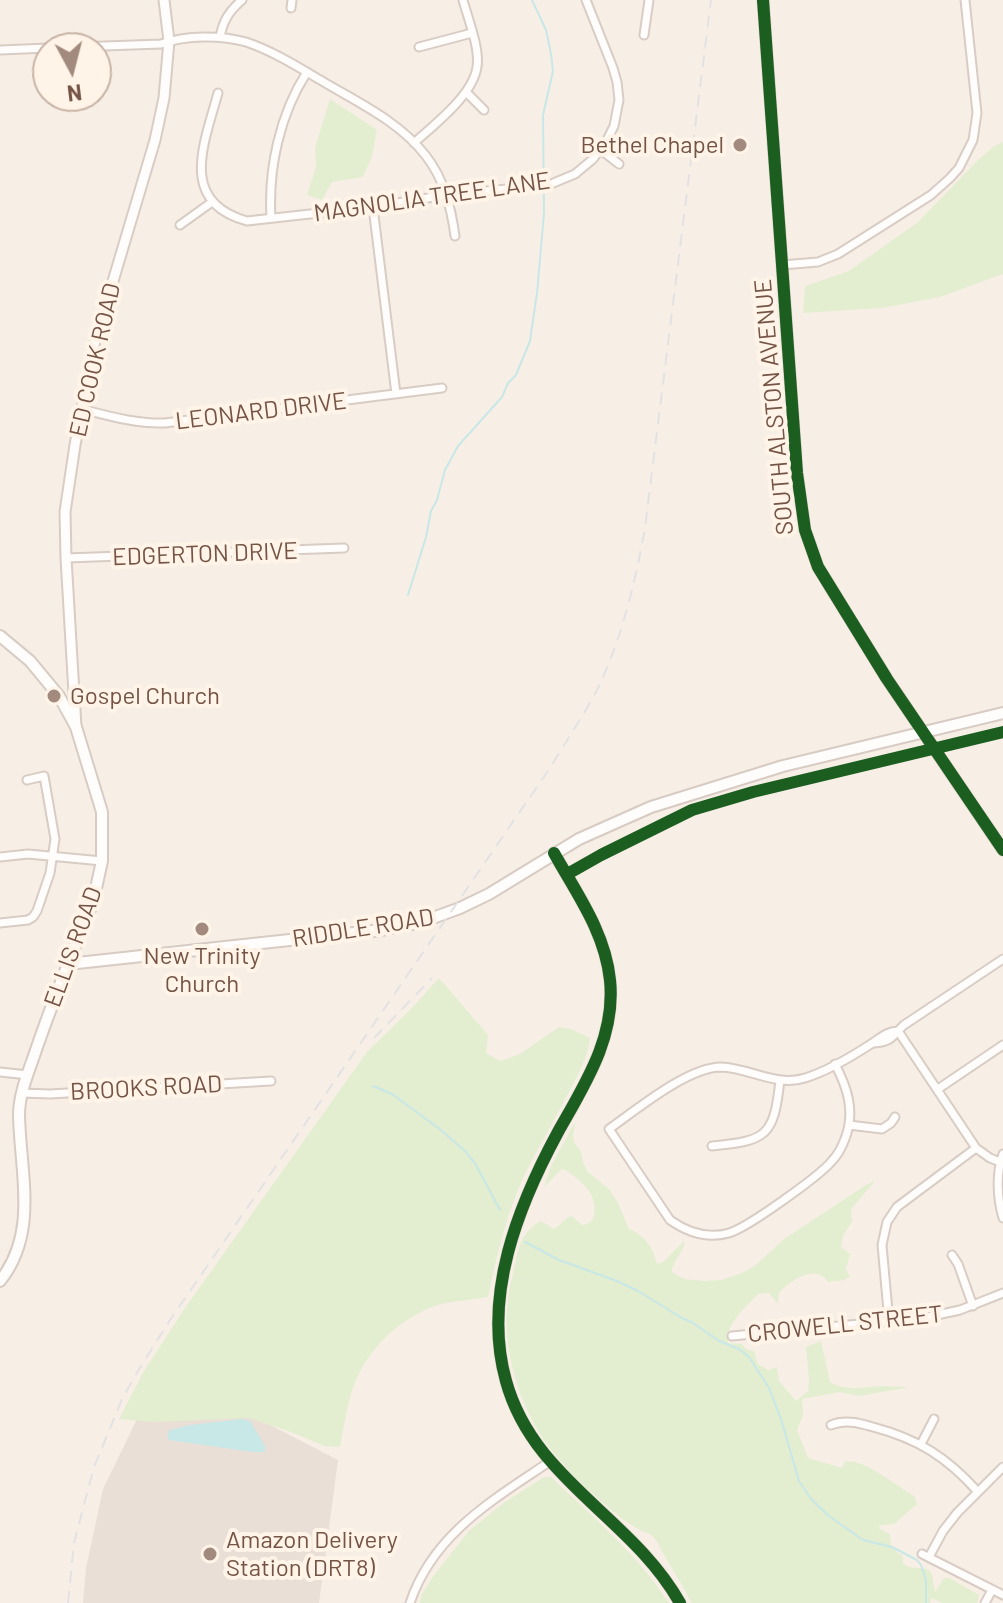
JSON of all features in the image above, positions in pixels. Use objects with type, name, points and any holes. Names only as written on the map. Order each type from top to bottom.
[{"type":"main road","name":"ELLIS ROAD","points":[[0,636],[30,661],[59,696],[76,727],[102,812],[102,861],[93,902],[43,1028],[22,1093],[19,1113],[25,1187],[24,1221],[14,1257],[0,1281]]},
{"type":"main road","name":"RIDDLE ROAD","points":[[68,964],[342,934],[422,922],[489,894],[554,853],[609,824],[687,794],[783,766],[1003,713]]},
{"type":"street","name":"ED COOK ROAD","points":[[76,727],[66,558],[66,497],[94,345],[155,140],[164,98],[169,41],[164,0]]},
{"type":"street","points":[[220,37],[224,20],[242,0]]},
{"type":"street","points":[[414,143],[466,92],[473,80],[477,53],[463,0]]},
{"type":"street","name":"MAGNOLIA TREE LANE","points":[[212,202],[215,207],[247,221],[551,184],[575,174],[601,150],[614,126],[617,112],[617,82],[586,0]]},
{"type":"street","points":[[644,35],[649,0]]},
{"type":"street","name":"SOUTH ALSTON AVENUE","points":[[763,0],[797,473],[808,543],[839,605],[1003,850]]},
{"type":"street","points":[[782,265],[833,258],[931,195],[959,168],[973,140],[977,113],[965,0]]},
{"type":"street","points":[[419,47],[472,33]]},
{"type":"street","points":[[112,46],[220,37],[247,43],[281,57],[379,114],[405,133],[437,172],[451,212],[455,236]]},
{"type":"street","points":[[0,50],[32,49]]},
{"type":"street","points":[[271,218],[272,174],[282,127],[287,109],[307,72]]},
{"type":"street","points":[[466,92],[484,110]]},
{"type":"street","points":[[180,225],[212,202],[201,175],[218,93]]},
{"type":"street","points":[[601,150],[619,164]]},
{"type":"street","points":[[373,207],[396,394]]},
{"type":"street","name":"LEONARD DRIVE","points":[[81,409],[110,418],[165,423],[442,388]]},
{"type":"street","name":"EDGERTON DRIVE","points":[[66,558],[344,548]]},
{"type":"street","points":[[0,923],[28,920],[35,915],[54,856],[55,836],[44,776],[27,780]]},
{"type":"street","points":[[554,853],[598,931],[611,994],[608,1024],[601,1052],[532,1184],[517,1225],[499,1298],[498,1335],[506,1381],[520,1418],[537,1446],[549,1462],[639,1547],[680,1603]]},
{"type":"street","points":[[0,857],[28,854],[102,861]]},
{"type":"street","points":[[835,1064],[847,1092],[850,1114],[842,1147],[822,1171],[731,1233],[692,1232],[670,1220],[609,1129],[699,1070],[720,1067],[780,1080],[805,1078],[874,1043],[889,1031],[898,1031],[1003,959]]},
{"type":"street","points":[[898,1031],[976,1148],[990,1158],[1002,1158],[999,1192],[1003,1218]]},
{"type":"street","points":[[938,1089],[1003,1045]]},
{"type":"street","points":[[0,1072],[28,1075]]},
{"type":"street","points":[[712,1146],[746,1142],[767,1130],[777,1110],[780,1080]]},
{"type":"street","name":"BROOKS ROAD","points":[[22,1093],[271,1081]]},
{"type":"street","points":[[849,1125],[882,1129],[895,1117]]},
{"type":"street","points":[[889,1322],[882,1245],[887,1222],[897,1207],[976,1148]]},
{"type":"street","points":[[952,1255],[973,1306]]},
{"type":"street","name":"CROWELL STREET","points":[[732,1336],[941,1315],[1003,1293]]},
{"type":"street","points":[[921,1444],[934,1419]]},
{"type":"street","points":[[831,1425],[847,1421],[921,1444],[954,1466],[978,1492]]},
{"type":"street","points":[[410,1603],[429,1565],[458,1528],[549,1462]]},
{"type":"street","points":[[1003,1467],[957,1513],[926,1555],[1003,1595]]},
{"type":"street","points":[[985,1603],[992,1590]]},
{"type":"shaded area","points":[[249,1414],[338,1460],[319,1603],[83,1603],[86,1568],[103,1489],[138,1417]]},
{"type":"green space","points":[[330,99],[377,130],[372,156],[363,177],[332,182],[322,200],[307,195],[316,167],[315,148]]},
{"type":"green space","points":[[1003,142],[1003,274],[940,297],[882,308],[803,313],[805,286],[849,271],[918,222],[978,160]]},
{"type":"green space","points":[[439,978],[488,1035],[486,1053],[501,1061],[520,1054],[559,1027],[590,1038],[580,1071],[513,1202],[488,1297],[432,1307],[407,1320],[385,1338],[367,1360],[354,1385],[340,1447],[324,1446],[249,1418],[153,1422],[119,1419],[144,1371],[185,1308],[367,1052]]},
{"type":"green space","points":[[576,1120],[574,1142],[588,1172],[609,1189],[629,1229],[648,1243],[657,1264],[684,1241],[672,1272],[684,1279],[721,1280],[742,1273],[756,1265],[784,1239],[875,1181],[851,1209],[852,1221],[843,1236],[841,1247],[850,1254],[846,1269],[850,1277],[828,1282],[817,1274],[803,1276],[779,1293],[778,1304],[769,1293],[758,1294],[733,1322],[728,1343],[742,1344],[754,1351],[758,1364],[768,1370],[777,1367],[779,1381],[796,1401],[808,1391],[806,1347],[821,1341],[830,1382],[849,1388],[909,1387],[860,1396],[839,1392],[802,1399],[803,1416],[797,1430],[808,1458],[842,1468],[845,1462],[861,1464],[914,1496],[917,1504],[894,1524],[878,1528],[890,1534],[891,1545],[903,1556],[903,1563],[908,1567],[928,1569],[935,1592],[944,1578],[949,1578],[979,1595],[977,1603],[942,1603],[932,1598],[930,1603],[691,1603],[657,1541],[614,1512],[557,1457],[537,1429],[518,1388],[508,1344],[508,1299],[520,1245],[533,1226],[541,1221],[554,1229],[572,1216],[582,1225],[593,1218],[595,1209],[591,1194],[569,1173],[562,1169],[544,1187],[551,1166]]},
{"type":"green space","points":[[544,1477],[551,1477],[614,1537],[643,1568],[669,1603],[420,1603],[434,1575],[469,1531],[502,1504]]},
{"type":"water","points":[[242,1419],[250,1421],[265,1446],[265,1452],[169,1440],[167,1435],[170,1430],[190,1425]]},
{"type":"waterway","points":[[408,595],[445,470],[458,446],[502,397],[508,383],[516,375],[530,341],[544,213],[543,115],[553,71],[546,30],[532,0]]},
{"type":"waterway","points":[[373,1086],[392,1094],[466,1152],[500,1210]]},
{"type":"waterway","points":[[525,1242],[559,1260],[638,1291],[749,1357],[769,1388],[799,1481],[811,1499],[863,1540],[892,1547],[917,1560],[926,1580],[926,1603]]},
{"type":"railway","points":[[68,1603],[74,1543],[94,1467],[123,1397],[170,1320],[550,768],[593,698],[606,669],[627,610],[645,528],[711,0]]},
{"type":"railway","points":[[374,1038],[432,978]]},
{"type":"cycle path","points":[[763,0],[797,473],[805,530],[818,567],[887,679],[1003,850]]},
{"type":"cycle path","points":[[571,872],[692,810],[753,792],[1003,732]]},
{"type":"cycle path","points":[[554,853],[596,930],[607,962],[611,1001],[596,1059],[543,1160],[508,1252],[498,1317],[500,1349],[506,1381],[519,1415],[538,1445],[560,1472],[636,1546],[660,1573],[680,1603]]},
{"type":"place","name":"Bethel Chapel","points":[[740,145]]},
{"type":"place","name":"Gospel Church","points":[[54,696]]},
{"type":"place","name":"New Trinity Church","points":[[202,929]]},
{"type":"place","name":"Amazon Delivery Station (DRT8)","points":[[210,1554]]}]
